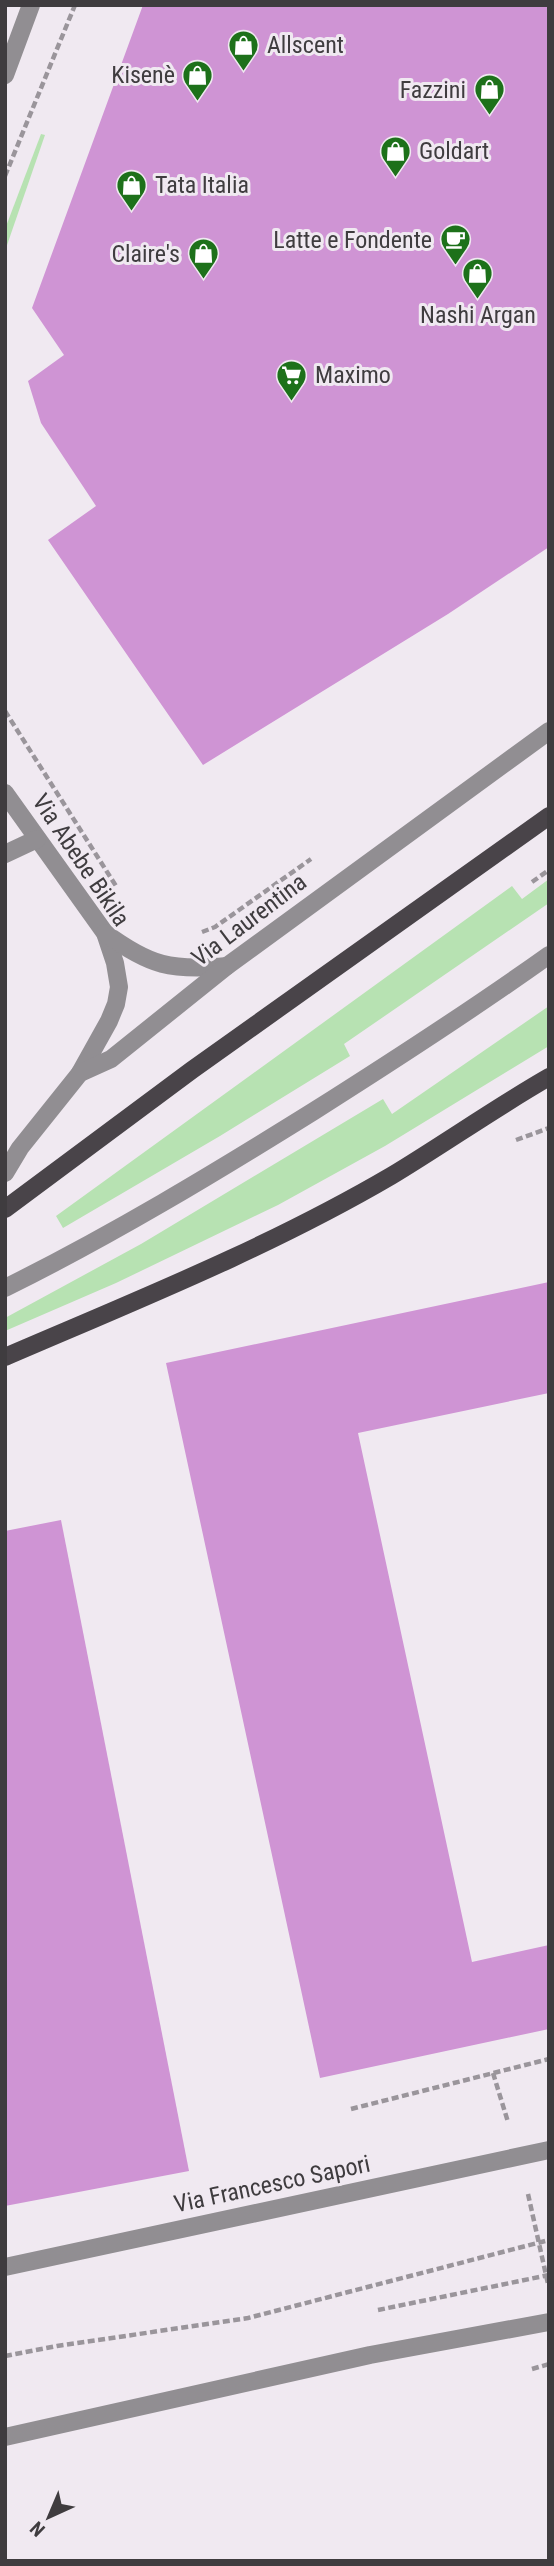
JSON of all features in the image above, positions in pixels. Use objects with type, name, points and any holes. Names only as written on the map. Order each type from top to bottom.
[{"type":"main road","points":[[5,1209],[192,1070],[549,816]]},
{"type":"main road","points":[[5,1357],[285,1232],[390,1176],[549,1077]]},
{"type":"street","points":[[5,75],[31,5]]},
{"type":"street","name":"Via Laurentina","points":[[5,1173],[20,1148],[80,1073],[111,1059],[227,966],[549,731]]},
{"type":"street","name":"Via Abebe Bikila","points":[[5,793],[105,933],[115,963],[119,987],[116,1004],[80,1073]]},
{"type":"street","points":[[5,854],[37,839]]},
{"type":"street","points":[[105,933],[129,951],[150,961],[176,968],[227,966]]},
{"type":"street","points":[[5,1288],[100,1240],[231,1163],[470,1010],[549,955]]},
{"type":"street","points":[[525,1091],[549,1090]]},
{"type":"street","name":"Via Francesco Sapori","points":[[5,2267],[549,2150]]},
{"type":"street","points":[[5,2437],[370,2355],[549,2322]]},
{"type":"path","points":[[5,176],[75,5]]},
{"type":"path","points":[[5,711],[119,890]]},
{"type":"path","points":[[191,936],[215,928],[313,858]]},
{"type":"path","points":[[532,883],[549,870]]},
{"type":"path","points":[[507,1144],[549,1128]]},
{"type":"path","points":[[352,2109],[549,2059]]},
{"type":"path","points":[[493,2073],[508,2122]]},
{"type":"path","points":[[528,2194],[541,2242],[548,2284]]},
{"type":"path","points":[[5,2356],[248,2318],[549,2240]]},
{"type":"path","points":[[378,2310],[548,2275]]},
{"type":"path","points":[[531,2370],[549,2364]]},
{"type":"green space","points":[[41,134],[45,135],[5,251],[5,229]]},
{"type":"green space","points":[[549,879],[549,903],[344,1044],[350,1056],[63,1228],[56,1216],[512,886],[522,899]]},
{"type":"green space","points":[[549,1006],[549,1046],[385,1146],[278,1205],[116,1283],[5,1331],[5,1318],[141,1244],[383,1099],[392,1114]]},
{"type":"building","name":"Maximo","points":[[143,5],[549,5],[549,547],[448,614],[203,765],[48,540],[96,506],[41,423],[28,381],[64,355],[32,308]]},
{"type":"building","points":[[549,1282],[549,1393],[358,1433],[472,1962],[549,1945],[549,2029],[320,2078],[166,1363]]},
{"type":"building","points":[[61,1520],[189,2171],[5,2206],[5,1531]]},
{"type":"place","name":"Allscent","points":[[244,72]]},
{"type":"place","name":"Kisenè","points":[[198,102]]},
{"type":"place","name":"Fazzini","points":[[489,117]]},
{"type":"place","name":"Goldart","points":[[396,178]]},
{"type":"place","name":"Tata Italia","points":[[132,212]]},
{"type":"place","name":"Latte e Fondente","points":[[455,267]]},
{"type":"place","name":"Claire's","points":[[203,281]]},
{"type":"place","name":"Nashi Argan","points":[[478,300]]},
{"type":"place","name":"Maximo","points":[[292,402]]}]
